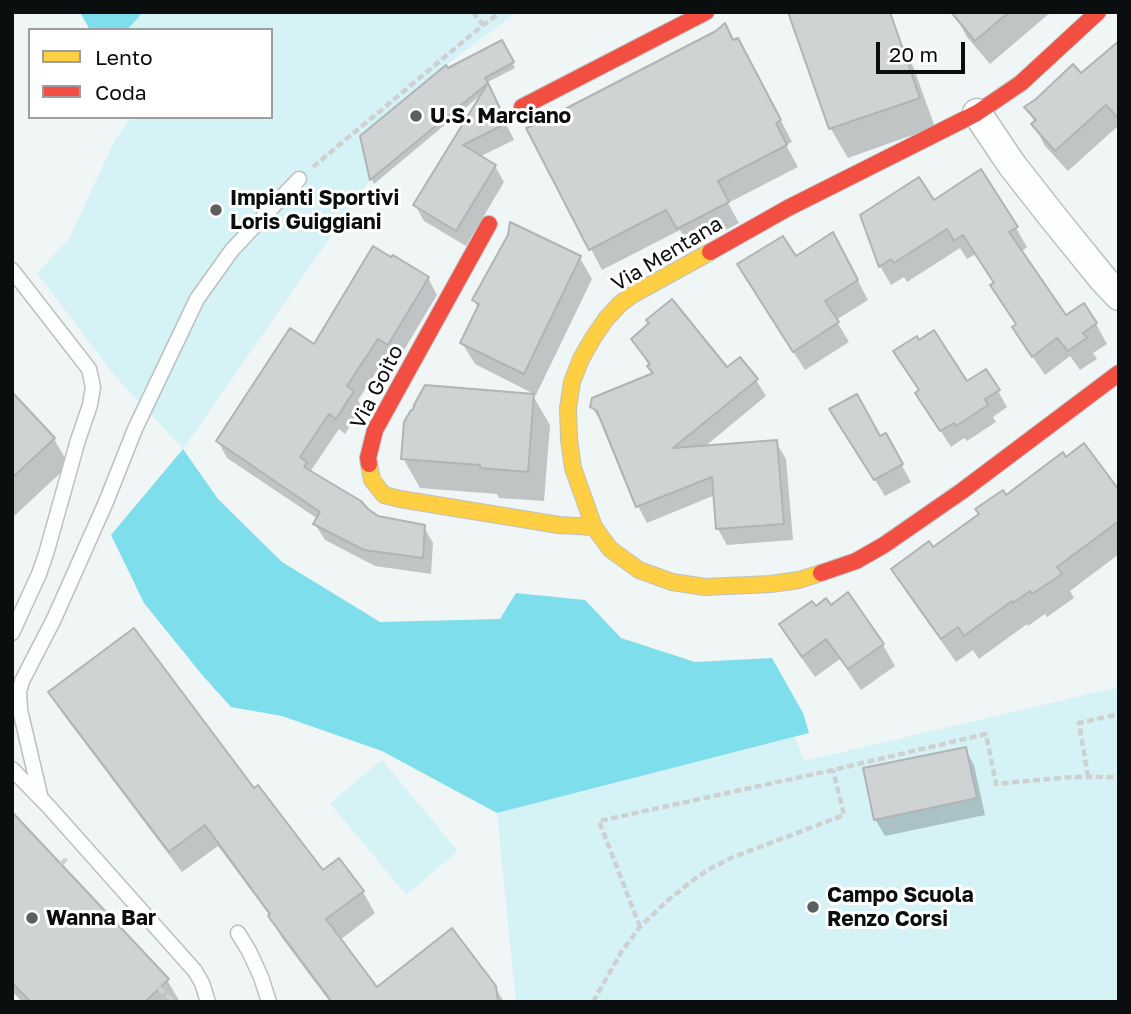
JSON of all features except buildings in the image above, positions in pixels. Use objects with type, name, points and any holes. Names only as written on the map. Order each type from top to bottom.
[{"type":"street","points":[[522,107],[706,12]]},
{"type":"street","name":"Via Mentana","points":[[1098,12],[1021,83],[977,113],[776,214],[620,304],[606,319],[582,359],[572,382],[568,408],[573,468],[594,527],[610,549],[639,570],[672,582],[705,587],[799,580],[856,561],[884,545],[962,491],[1119,373]]},
{"type":"street","points":[[977,113],[1012,165],[1119,296]]},
{"type":"street","name":"Via Goito","points":[[489,224],[380,419],[368,458],[372,480],[384,495],[400,499],[559,525],[594,527]]},
{"type":"lane","points":[[41,799],[20,710],[19,692],[22,681],[54,619],[135,429],[197,299],[232,250],[299,179]]},
{"type":"lane","points":[[12,270],[89,369],[93,387],[46,554],[12,634]]},
{"type":"lane","points":[[12,769],[195,971],[208,1002]]},
{"type":"lane","points":[[238,933],[261,977],[269,1002]]},
{"type":"path","points":[[473,12],[483,25]]},
{"type":"path","points":[[299,179],[501,12]]},
{"type":"path","points":[[1087,777],[1079,723],[1119,714]]},
{"type":"path","points":[[640,927],[599,821],[986,734],[996,784],[1119,776]]},
{"type":"path","points":[[593,1002],[621,951],[640,927],[667,901],[708,870],[731,858],[844,815],[833,770]]},
{"type":"path","points":[[159,988],[174,1002]]},
{"type":"shaded area","points":[[80,12],[143,12],[129,28],[89,28]]},
{"type":"shaded area","name":"Impianti Sportivi Loris Guiggiani","points":[[143,12],[517,12],[446,65],[360,136],[370,180],[183,449],[115,376],[37,273],[69,239],[115,140],[130,119],[273,119],[273,28],[129,28]]},
{"type":"shaded area","points":[[183,449],[218,499],[282,562],[380,622],[500,619],[516,593],[585,600],[621,638],[695,662],[772,658],[803,713],[809,733],[497,813],[382,751],[282,716],[231,707],[144,603],[111,535]]},
{"type":"shaded area","name":"Campo Scuola Renzo Corsi","points":[[1119,687],[1119,1002],[516,1002],[497,813],[795,737],[804,761]]},
{"type":"shaded area","points":[[382,760],[458,851],[406,895],[330,803]]},
{"type":"traffic: slow","points":[[710,252],[632,295],[606,319],[593,338],[572,382],[568,408],[573,468],[594,527],[610,549],[639,570],[672,582],[705,587],[771,584],[799,580],[821,573]]},
{"type":"traffic: slow","points":[[369,464],[372,480],[384,495],[559,525],[594,527]]},
{"type":"traffic: jam","points":[[522,107],[706,12]]},
{"type":"traffic: jam","points":[[710,252],[788,208],[977,113],[1021,83],[1098,12]]},
{"type":"traffic: jam","points":[[369,464],[375,430],[489,224]]},
{"type":"traffic: jam","points":[[821,573],[856,561],[884,545],[962,491],[1119,373]]},
{"type":"place","name":"U.S. Marciano","points":[[416,116]]},
{"type":"place","name":"Impianti Sportivi Loris Guiggiani","points":[[216,210]]},
{"type":"place","name":"Campo Scuola Renzo Corsi","points":[[813,907]]},
{"type":"place","name":"Wanna Bar","points":[[32,918]]}]
